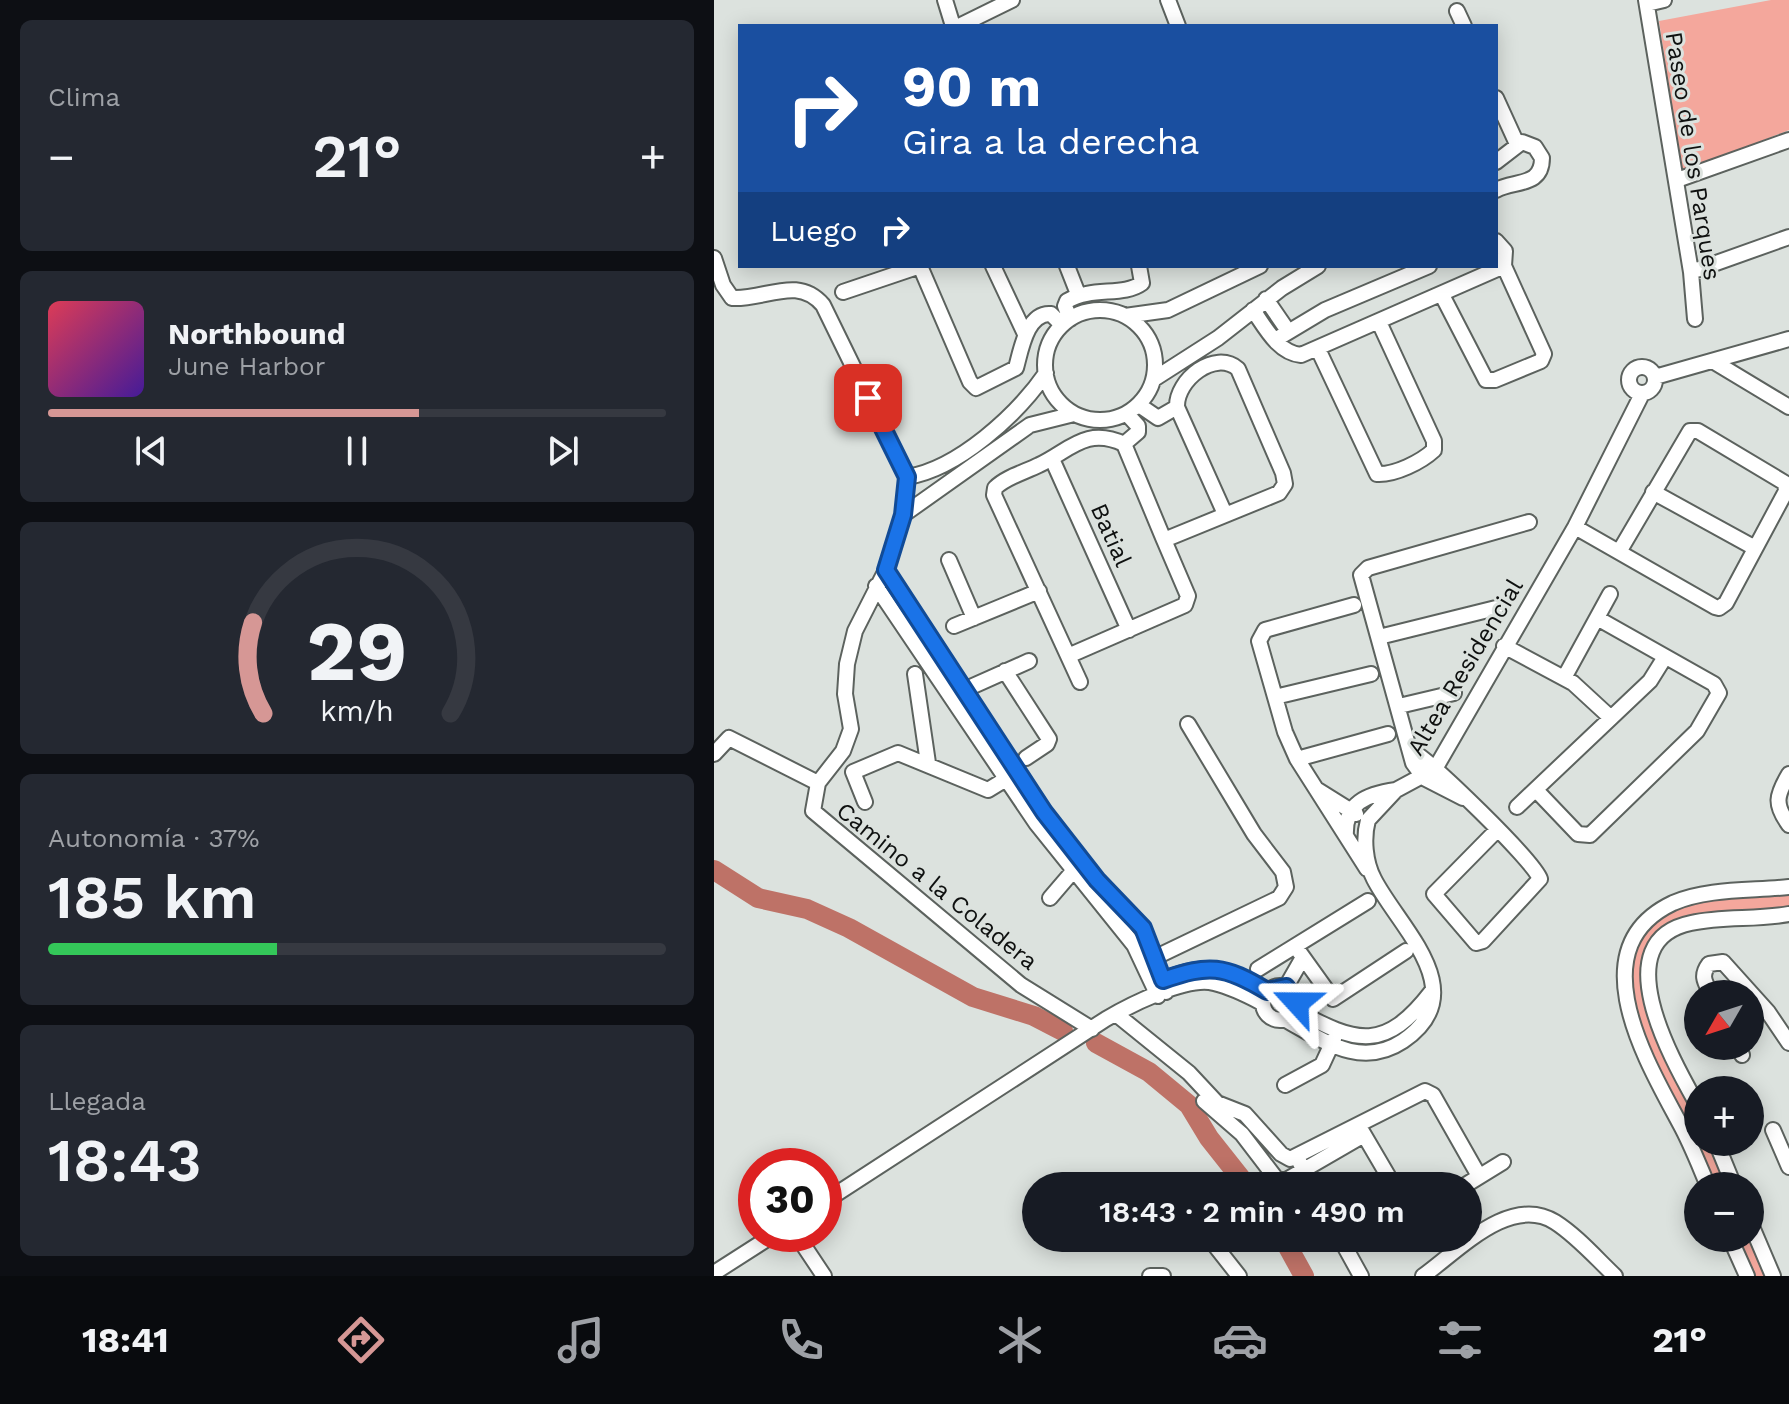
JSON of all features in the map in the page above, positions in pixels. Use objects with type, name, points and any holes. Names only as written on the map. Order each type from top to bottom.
[{"type":"street","points":[[945,0],[955,24]]},
{"type":"street","points":[[960,24],[1012,0]]},
{"type":"street","points":[[1168,0],[1177,24]]},
{"type":"street","points":[[1646,2],[1664,0]]},
{"type":"street","name":"Paseo de los Parques","points":[[1646,2],[1677,180],[1695,319]]},
{"type":"street","points":[[1457,11],[1463,24]]},
{"type":"street","points":[[1498,102],[1517,144]]},
{"type":"street","points":[[1677,180],[1789,140]]},
{"type":"street","points":[[1498,160],[1517,144]]},
{"type":"street","points":[[1499,188],[1529,181],[1542,166],[1542,158],[1535,147],[1517,144]]},
{"type":"street","points":[[1691,272],[1789,237]]},
{"type":"street","points":[[1442,295],[1486,380],[1495,380],[1541,361],[1544,354],[1504,266],[1506,254],[1498,244]]},
{"type":"street","points":[[714,258],[723,285],[732,298],[748,299],[792,289],[812,292],[823,305],[907,477],[928,474],[944,466],[1024,404],[1046,373]]},
{"type":"street","points":[[1253,310],[1275,340],[1294,354],[1318,349],[1504,266]]},
{"type":"street","points":[[843,292],[914,268]]},
{"type":"street","points":[[921,268],[970,382],[976,388],[1016,368],[1025,334],[1045,313],[1066,322],[1100,310],[1125,316],[1168,310],[1256,268]]},
{"type":"street","points":[[994,268],[1025,334]]},
{"type":"street","points":[[1068,268],[1078,294]]},
{"type":"street","points":[[1074,414],[1053,393],[1046,373],[1047,352],[1066,322],[1065,306],[1078,294],[1095,290],[1134,289],[1142,283],[1139,268]]},
{"type":"street","points":[[1133,410],[1154,379],[1315,268]]},
{"type":"street","points":[[1275,340],[1325,310],[1424,268]]},
{"type":"street","points":[[1266,299],[1288,331]]},
{"type":"street","points":[[1125,316],[1150,340],[1155,359],[1154,379]]},
{"type":"street","points":[[1318,349],[1377,474],[1386,474],[1426,457],[1434,450],[1434,441],[1379,322]]},
{"type":"street","points":[[1655,377],[1716,363],[1789,339]]},
{"type":"street","points":[[1164,540],[1279,493],[1285,484],[1238,369],[1229,361],[1217,360],[1188,380],[1177,394],[1177,407],[1225,514]]},
{"type":"street","points":[[1716,363],[1789,407]]},
{"type":"street","points":[[1646,367],[1655,377],[1653,387],[1642,394],[1629,382],[1631,372],[1646,367]]},
{"type":"street","name":"Altea Residencial","points":[[1365,831],[1374,810],[1396,790],[1430,773],[1575,527],[1642,394]]},
{"type":"street","points":[[903,515],[1030,425],[1074,414],[1103,420],[1133,410],[1158,418],[1177,407]]},
{"type":"street","points":[[1124,444],[1138,432],[1133,410]]},
{"type":"street","points":[[1575,527],[1619,552],[1719,608],[1726,603],[1786,491],[1785,483],[1698,431],[1687,434],[1619,552]]},
{"type":"street","points":[[1080,682],[994,495],[995,488],[1052,459],[1059,450],[1083,440],[1104,438],[1124,444]]},
{"type":"street","points":[[1068,656],[1188,601],[1124,444]]},
{"type":"street","name":"Batial","points":[[1052,459],[1129,630]]},
{"type":"street","name":"Camino a la Coladera","points":[[907,477],[903,515],[886,570],[855,631],[847,664],[845,694],[851,718],[847,741],[818,783],[813,811],[1021,985],[1092,1029]]},
{"type":"street","points":[[1653,492],[1755,548]]},
{"type":"street","points":[[1497,830],[1434,894],[1476,943],[1483,941],[1540,879],[1497,830],[1463,798],[1413,763],[1361,575],[1368,568],[1529,522]]},
{"type":"street","points":[[949,560],[974,618]]},
{"type":"street","points":[[886,570],[956,686],[1006,779],[1074,870],[1143,928],[1156,957],[1157,991]]},
{"type":"street","points":[[876,586],[956,686],[1044,812],[1134,945],[1157,991]]},
{"type":"street","points":[[954,626],[1039,591]]},
{"type":"street","points":[[1564,678],[1610,594]]},
{"type":"street","points":[[842,1190],[1111,1017],[1211,966],[1245,978],[1264,997],[1267,1016],[1291,1015],[1367,1055],[1390,1049],[1416,1031],[1433,999],[1434,988],[1427,963],[1297,759],[1275,697],[1260,634],[1354,605]]},
{"type":"street","points":[[1379,637],[1496,608]]},
{"type":"street","points":[[1536,790],[1584,837],[1697,731],[1719,688],[1597,618]]},
{"type":"street","points":[[1504,646],[1564,678],[1611,718]]},
{"type":"street","points":[[1517,807],[1650,681],[1665,657]]},
{"type":"street","points":[[956,686],[1029,661]]},
{"type":"street","points":[[1005,671],[1049,739],[1026,758]]},
{"type":"street","points":[[915,674],[928,763]]},
{"type":"street","points":[[1275,697],[1371,674]]},
{"type":"street","points":[[1399,706],[1454,693]]},
{"type":"street","points":[[1156,957],[1279,898],[1286,887],[1283,872],[1254,834],[1188,724]]},
{"type":"street","points":[[1297,759],[1388,734]]},
{"type":"street","points":[[714,754],[729,738],[818,783]]},
{"type":"street","points":[[865,802],[853,775],[856,770],[898,753],[988,790],[1006,779]]},
{"type":"street","points":[[1789,774],[1776,800],[1777,809],[1789,825]]},
{"type":"street","points":[[1316,789],[1351,808],[1365,831],[1373,878]]},
{"type":"street","points":[[1346,837],[1351,808],[1373,793],[1396,790]]},
{"type":"street","points":[[1050,898],[1074,870]]},
{"type":"street","points":[[1701,1172],[1637,1041],[1629,1012],[1626,962],[1638,932],[1675,903],[1707,895],[1789,887]]},
{"type":"street","points":[[1258,969],[1298,952],[1368,901]]},
{"type":"street","points":[[1684,1080],[1663,1042],[1653,1014],[1648,981],[1652,957],[1671,931],[1689,923],[1789,914]]},
{"type":"street","points":[[1298,952],[1333,999],[1406,951]]},
{"type":"street","points":[[1264,997],[1286,987],[1298,952]]},
{"type":"street","points":[[1704,980],[1704,970],[1709,964],[1723,962],[1739,980]]},
{"type":"street","points":[[1286,987],[1296,996],[1291,1015]]},
{"type":"street","points":[[1764,1008],[1789,1043]]},
{"type":"street","points":[[1111,1017],[1242,1134],[1278,1181],[1299,1163],[1425,1091],[1433,1095],[1477,1172]]},
{"type":"street","points":[[1111,1017],[1189,1073],[1217,1103],[1245,1114],[1281,1154],[1299,1163],[1304,1172]]},
{"type":"street","points":[[1285,1085],[1322,1065],[1334,1039]]},
{"type":"street","points":[[1361,1130],[1386,1172]]},
{"type":"street","points":[[1773,1130],[1789,1167]]},
{"type":"street","points":[[1482,1174],[1503,1162]]},
{"type":"street","points":[[1423,1276],[1505,1218],[1522,1213],[1536,1213],[1555,1222],[1615,1276]]},
{"type":"street","points":[[714,1273],[747,1252]]},
{"type":"street","points":[[807,1252],[820,1274]]},
{"type":"street","points":[[1220,1252],[1239,1276]]},
{"type":"street","points":[[1348,1252],[1361,1276]]},
{"type":"street","points":[[1736,1252],[1747,1276]]},
{"type":"street","points":[[1763,1252],[1773,1276]]},
{"type":"street","points":[[1150,1276],[1163,1276]]},
{"type":"shaded area","points":[[1771,0],[1789,0],[1789,130],[1682,173],[1659,21]]},
{"type":"shaded area","points":[[1789,890],[1789,908],[1686,917],[1666,927],[1643,988],[1647,1016],[1684,1090],[1684,1116],[1642,1034],[1631,991],[1631,970],[1644,934],[1659,917],[1692,902]]},
{"type":"shaded area","points":[[1717,1156],[1723,1172],[1710,1172],[1704,1158]]},
{"type":"shaded area","points":[[1744,1252],[1756,1252],[1766,1276],[1753,1276]]},
{"type":"waterway","points":[[714,870],[758,898],[807,909],[849,928],[973,997],[1034,1016],[1063,1031]]},
{"type":"waterway","points":[[1096,1043],[1149,1072],[1189,1105],[1209,1138],[1236,1172]]},
{"type":"waterway","points":[[1291,1252],[1304,1276]]},
{"type":"route","points":[[868,398],[907,477],[903,515],[886,570],[1044,812],[1097,880],[1143,928],[1163,980],[1211,966],[1245,978],[1267,991],[1279,985],[1286,987],[1292,990],[1297,1003]]}]
